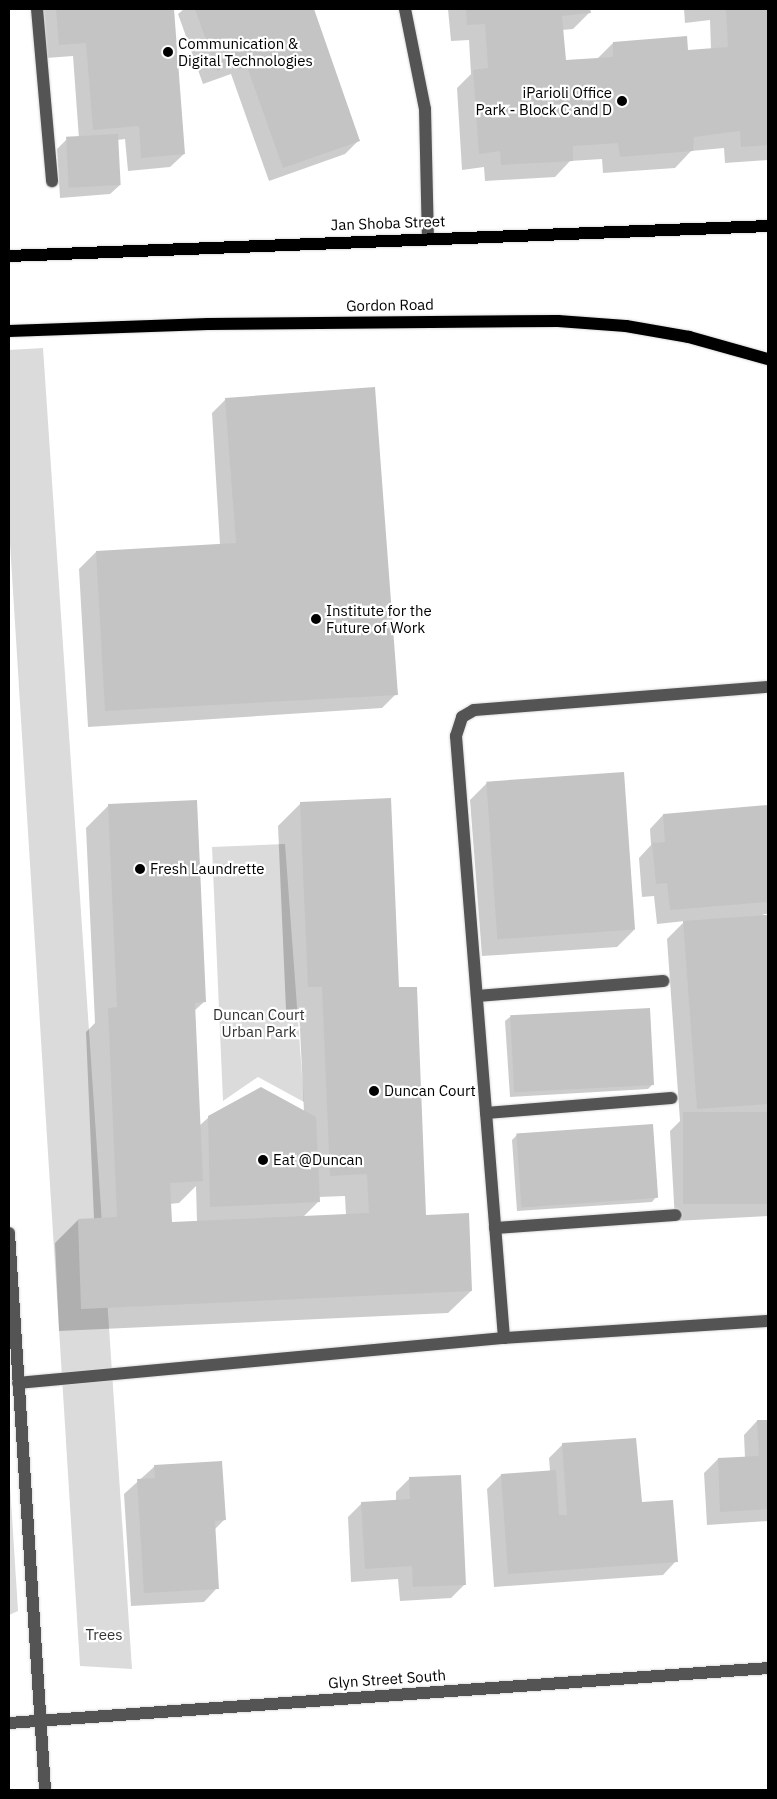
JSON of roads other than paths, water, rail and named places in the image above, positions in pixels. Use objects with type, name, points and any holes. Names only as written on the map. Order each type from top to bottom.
[{"type":"main road","name":"Jan Shoba Street","points":[[9,256],[768,226]]},
{"type":"main road","name":"Gordon Road","points":[[9,331],[208,324],[558,321],[626,326],[689,337],[768,359]]},
{"type":"street","points":[[37,9],[52,181]]},
{"type":"street","points":[[405,9],[424,109],[428,238]]},
{"type":"street","points":[[504,1338],[456,736],[462,718],[474,710],[768,687]]},
{"type":"street","points":[[477,996],[663,981]]},
{"type":"street","points":[[486,1113],[671,1098]]},
{"type":"street","points":[[495,1228],[676,1215]]},
{"type":"street","points":[[9,1233],[45,1790]]},
{"type":"street","points":[[18,1383],[504,1338],[768,1320]]},
{"type":"street","name":"Glyn Street South","points":[[9,1723],[768,1668]]},
{"type":"place","name":"Communication & Digital Technologies","points":[[168,52]]},
{"type":"place","name":"iParioli Office Park - Block C and D","points":[[622,101]]},
{"type":"place","name":"Institute for the Future of Work","points":[[316,619]]},
{"type":"place","name":"Fresh Laundrette","points":[[140,869]]},
{"type":"place","name":"Duncan Court","points":[[374,1091]]},
{"type":"place","name":"Eat @Duncan","points":[[263,1160]]},
{"type":"park label","name":"Duncan Court Urban Park","points":[[259,1022]]},
{"type":"park label","name":"Trees","points":[[104,1635]]}]
